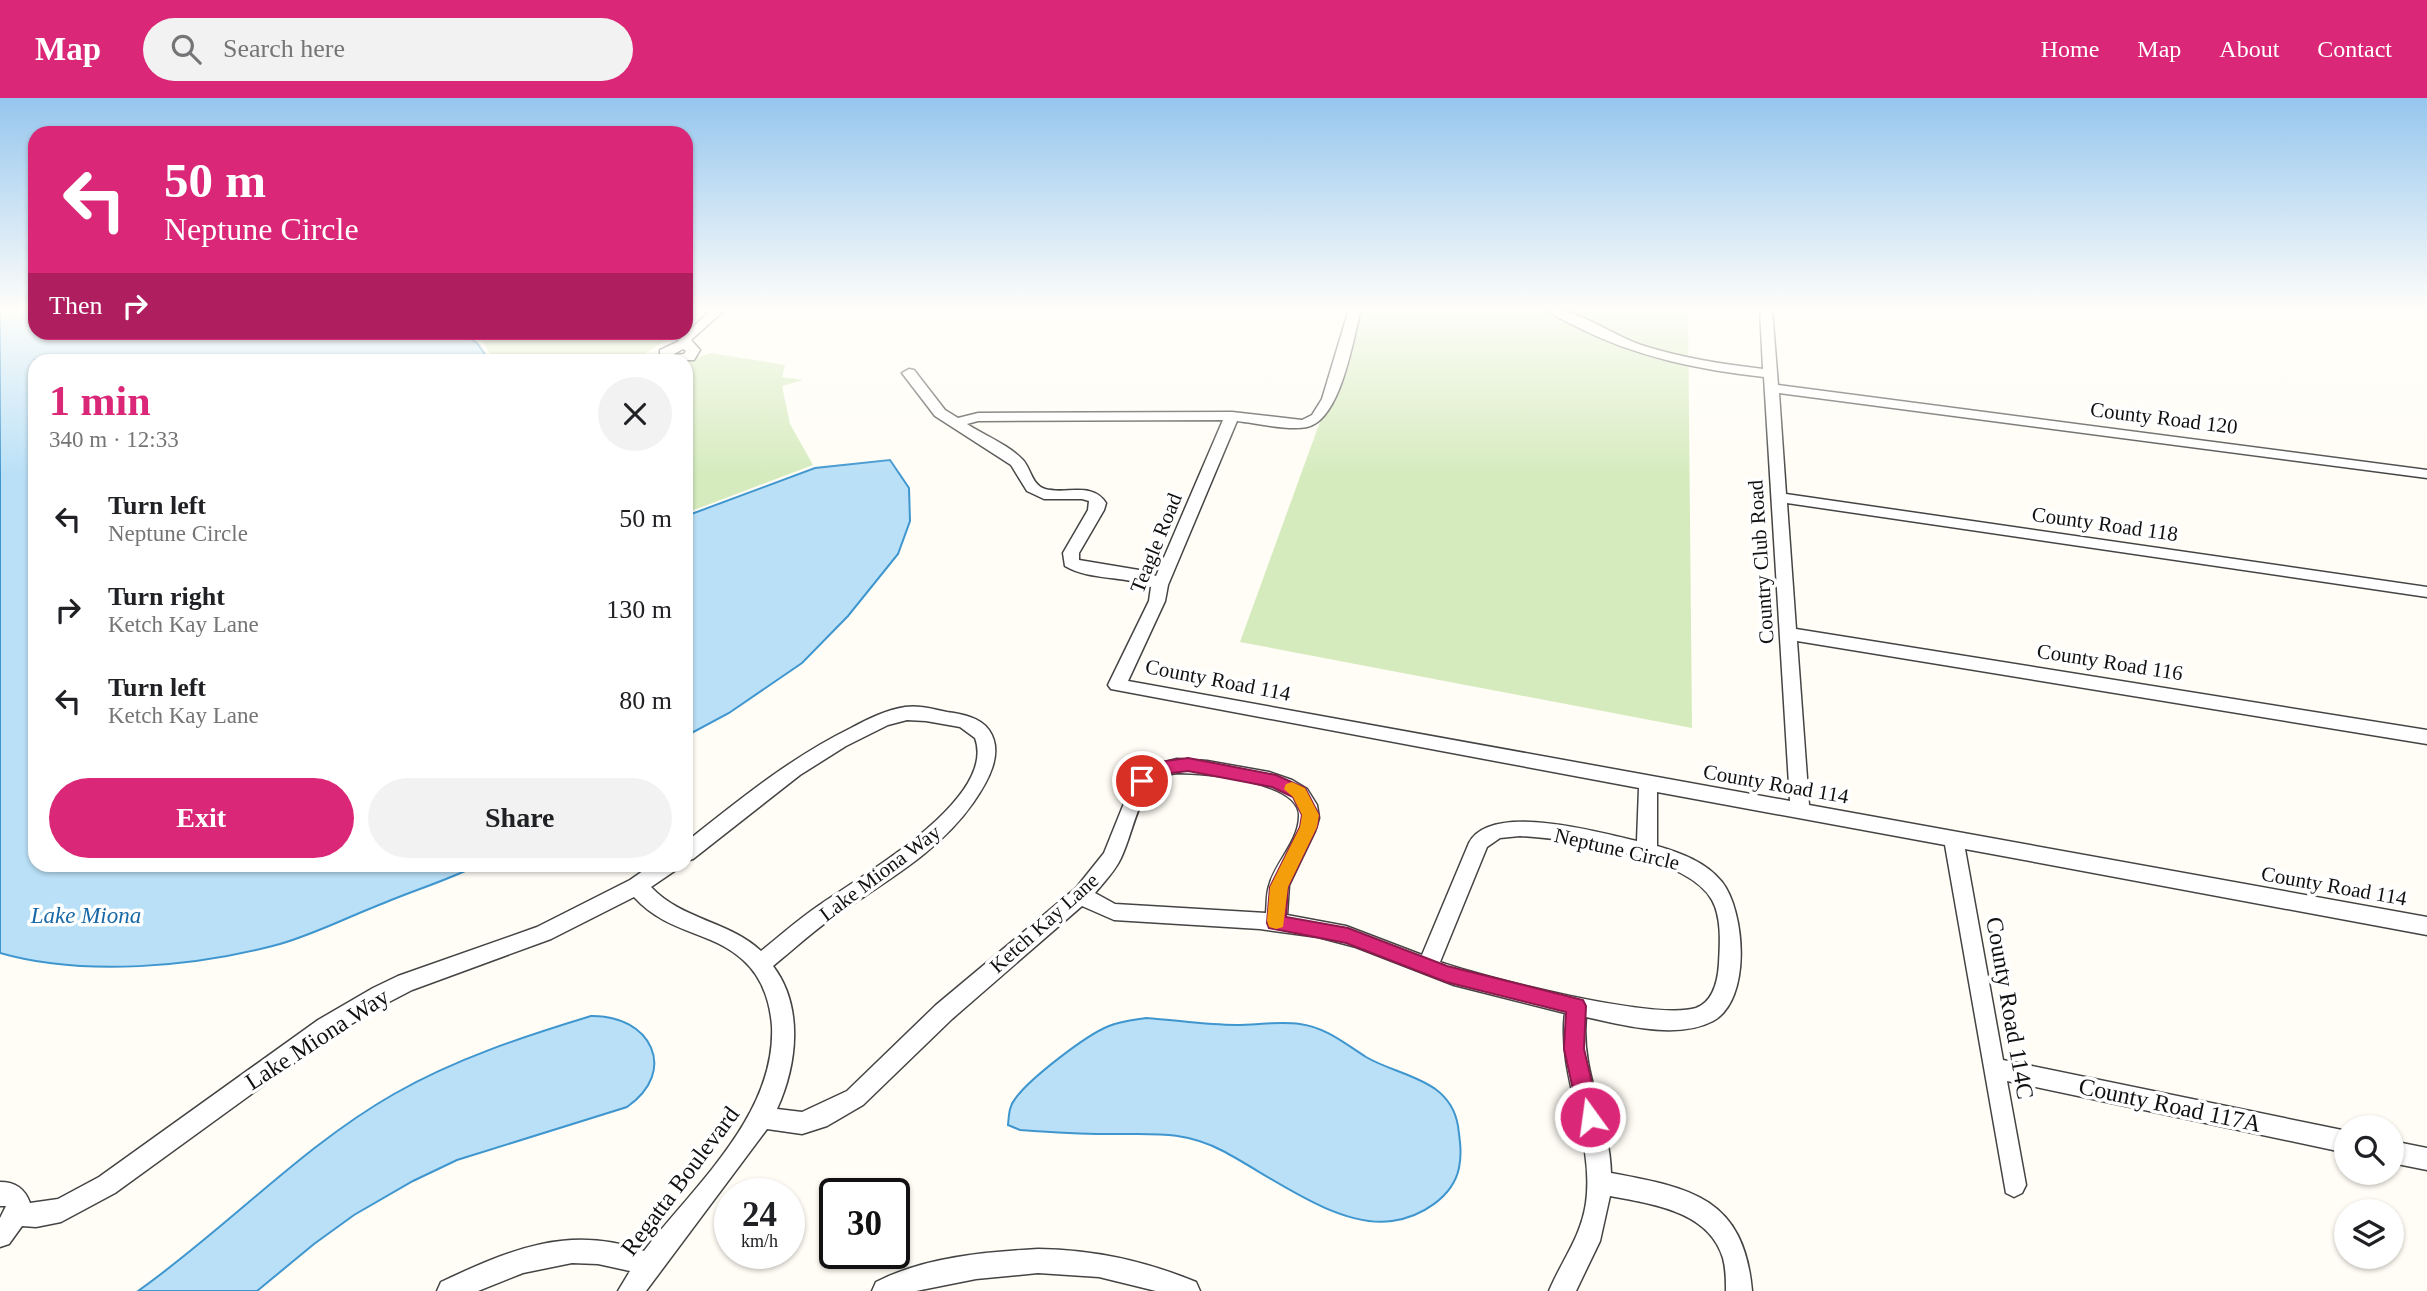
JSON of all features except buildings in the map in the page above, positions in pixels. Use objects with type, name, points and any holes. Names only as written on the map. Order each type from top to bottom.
[{"type":"street","points":[[956,423],[978,417],[1232,416],[1298,425],[1317,418],[1329,399],[1339,365]]},
{"type":"street","name":"County Road 120","points":[[1697,365],[1770,381],[2427,474]]},
{"type":"street","name":"Country Club Road","points":[[1769,365],[1800,812]]},
{"type":"street","points":[[908,373],[940,413],[1017,462],[1032,488],[1039,493],[1084,494],[1095,498],[1098,503],[1096,510],[1070,553],[1074,564],[1079,567],[1139,575],[1160,585]]},
{"type":"street","name":"Teagle Road","points":[[1117,684],[1157,601],[1160,585],[1232,416]]},
{"type":"street","name":"County Road 118","points":[[1777,497],[2427,592]]},
{"type":"street","name":"County Road 116","points":[[1786,633],[2427,737]]},
{"type":"street","name":"County Road 114","points":[[1117,684],[2427,926]]},
{"type":"street","name":"Lake Miona Way","points":[[693,847],[758,792],[808,758],[887,718],[901,714],[926,714],[962,721],[982,734],[986,744],[981,771],[973,788],[948,822],[914,852],[832,907],[760,964]]},
{"type":"street","name":"Ketch Kay Lane","points":[[761,1118],[780,1122],[802,1122],[840,1109],[855,1098],[944,1012],[1083,894],[1112,857],[1142,781],[1150,773],[1162,768],[1188,764],[1276,781],[1299,793],[1310,815],[1308,827],[1279,887],[1276,923]]},
{"type":"street","points":[[1647,852],[1648,784]]},
{"type":"street","name":"Neptune Circle","points":[[1083,894],[1092,903],[1114,912],[1276,923],[1348,936],[1427,967],[1576,1006],[1633,1016],[1674,1019],[1695,1018],[1709,1012],[1720,1001],[1729,970],[1728,922],[1720,896],[1700,873],[1683,862],[1647,852],[1527,829],[1503,830],[1484,837],[1475,852],[1427,967]]},
{"type":"street","name":"County Road 114C","points":[[1954,840],[2014,1185]]},
{"type":"street","name":"Lake Miona Way","points":[[17,1214],[36,1215],[61,1210],[107,1185],[326,1027],[381,995],[405,983],[544,933],[637,886],[657,872]]},
{"type":"street","name":"Regatta Boulevard","points":[[631,1291],[761,1118],[780,1065],[783,1031],[781,1007],[771,979],[743,946],[725,935],[671,917],[652,903],[637,886]]},
{"type":"street","points":[[1562,1291],[1576,1270],[1594,1227],[1600,1183],[1598,1150],[1574,1049],[1576,1006]]},
{"type":"street","name":"County Road 117A","points":[[1994,1068],[2334,1139]]},
{"type":"street","points":[[2404,1154],[2427,1159]]},
{"type":"street","points":[[1600,1183],[1682,1200],[1710,1218],[1730,1242],[1737,1260],[1739,1291]]},
{"type":"street","points":[[0,1194],[8,1193],[16,1197],[19,1204],[17,1214],[0,1235]]},
{"type":"street","points":[[450,1291],[510,1264],[573,1250],[601,1250],[624,1254],[650,1266]]},
{"type":"street","points":[[886,1291],[922,1277],[973,1266],[1063,1261],[1133,1270],[1158,1277],[1186,1291]]},
{"type":"green space","points":[[693,365],[783,365],[782,377],[803,380],[782,386],[790,424],[813,465],[693,510]]},
{"type":"green space","points":[[1341,365],[1689,365],[1692,728],[1240,642]]},
{"type":"water","name":"Lake Miona","points":[[0,365],[28,365],[28,872],[462,872],[293,940],[247,952],[176,963],[103,967],[67,965],[0,953]]},
{"type":"water","points":[[890,460],[909,488],[910,521],[898,554],[848,616],[802,663],[729,713],[693,732],[693,513],[815,468]]},
{"type":"water","points":[[591,1016],[612,1018],[629,1025],[642,1035],[651,1048],[654,1062],[652,1077],[643,1093],[627,1107],[457,1160],[413,1181],[354,1215],[257,1291],[138,1291],[202,1242],[327,1138],[394,1094],[466,1059]]},
{"type":"water","points":[[1146,1018],[1225,1025],[1284,1023],[1310,1026],[1335,1037],[1379,1064],[1422,1081],[1445,1098],[1453,1110],[1460,1147],[1456,1178],[1443,1196],[1424,1210],[1403,1219],[1371,1221],[1327,1209],[1223,1151],[1193,1139],[1165,1135],[1020,1130],[1008,1125],[1010,1108],[1015,1099],[1032,1080],[1059,1058],[1109,1026]]},
{"type":"slow traffic","points":[[1276,921],[1279,887],[1308,827],[1310,815],[1299,793],[1292,789]]},
{"type":"route","points":[[1142,781],[1150,773],[1162,768],[1188,764],[1276,781],[1299,793],[1310,815],[1308,827],[1279,887],[1276,923],[1348,936],[1446,974],[1576,1006],[1574,1049],[1590,1117]]}]
